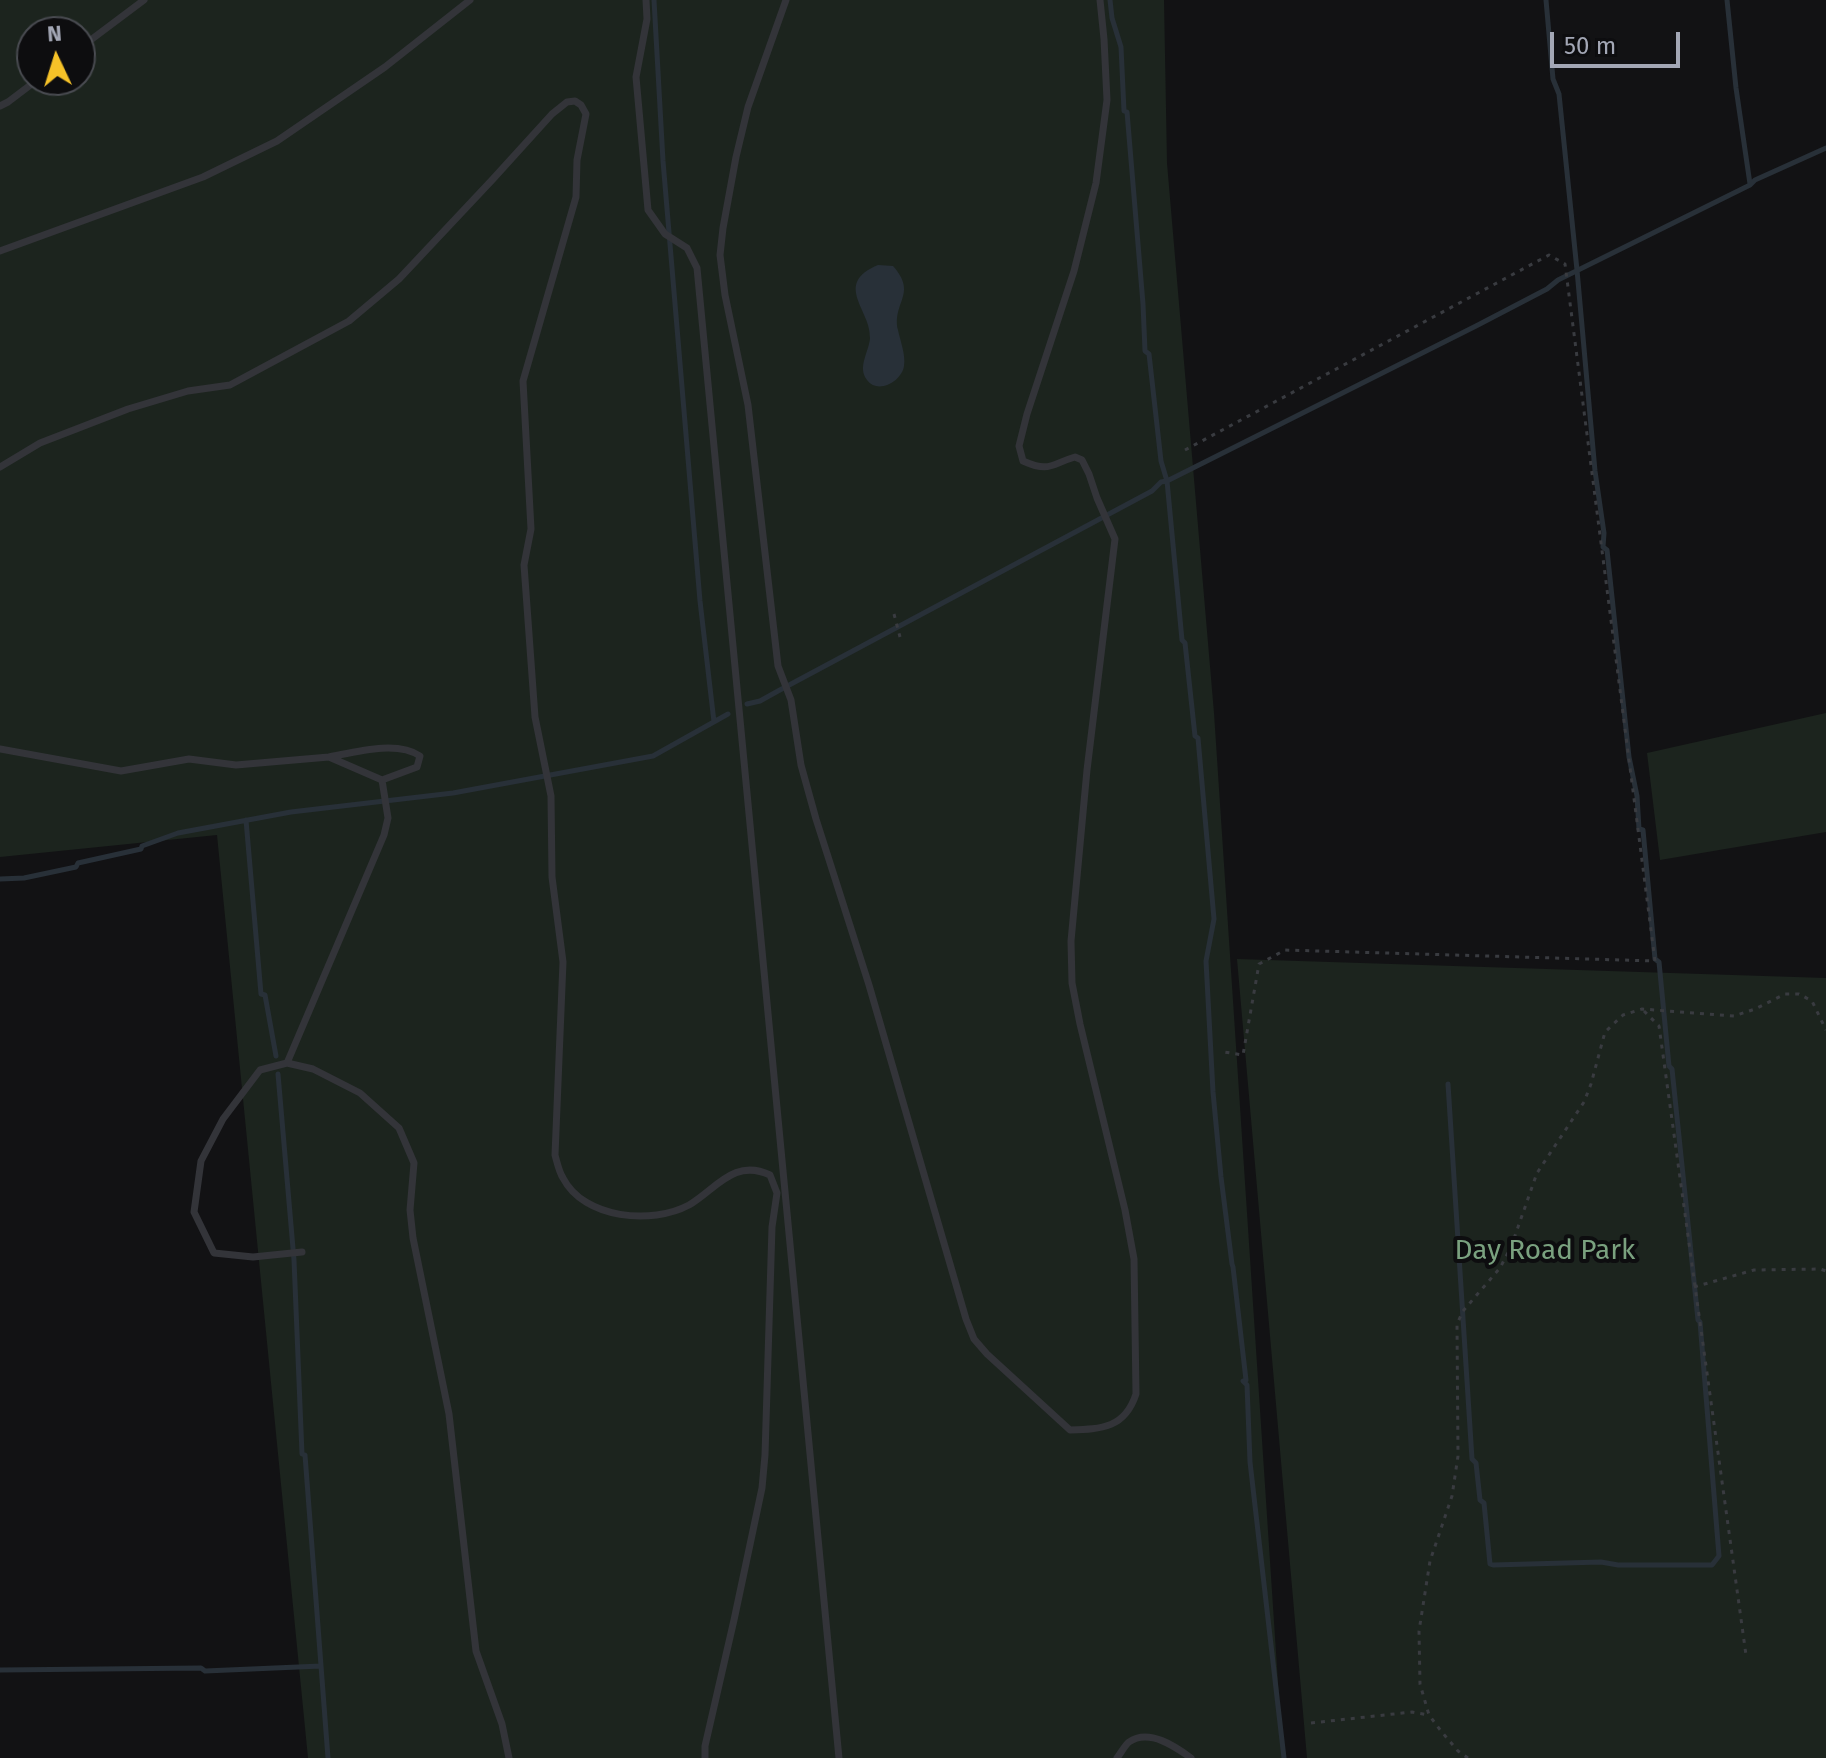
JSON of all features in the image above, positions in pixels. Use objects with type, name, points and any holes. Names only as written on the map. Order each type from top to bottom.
[{"type":"lane","points":[[96,36],[144,0]]},
{"type":"lane","points":[[0,251],[203,177],[277,141],[385,67],[470,0]]},
{"type":"lane","points":[[646,0],[647,19],[636,77],[648,210],[665,234],[687,248],[697,268],[839,1758]]},
{"type":"lane","points":[[786,0],[748,107],[736,157],[720,255],[725,295],[748,405],[778,666],[791,698],[801,765],[966,1319],[974,1339],[987,1354],[1070,1430],[1106,1426],[1121,1419],[1131,1410],[1136,1394],[1134,1259],[1072,983],[1071,941],[1087,770],[1115,539],[1082,460],[1075,457],[1039,468],[1023,461],[1019,446],[1074,271],[1096,183],[1107,100],[1100,0]]},
{"type":"lane","points":[[0,467],[40,443],[128,409],[188,391],[230,385],[349,321],[399,279],[552,114],[567,102],[575,101],[581,105],[586,114],[577,160],[576,197],[523,381],[531,529],[524,565],[535,717],[550,792],[552,877],[563,962],[555,1155],[563,1179],[581,1199],[605,1211],[634,1217],[662,1214],[688,1205],[730,1174],[758,1170],[770,1175],[777,1193],[772,1227],[762,1488],[705,1746],[705,1758]]},
{"type":"lane","points":[[0,749],[121,771],[189,759],[236,765],[329,757],[376,748],[410,749],[420,756],[417,767],[383,785]]},
{"type":"lane","points":[[329,757],[383,785]]},
{"type":"lane","points":[[287,1063],[384,835],[388,818],[383,785]]},
{"type":"lane","points":[[302,1252],[253,1257],[214,1253],[194,1212],[201,1161],[223,1119],[260,1070],[287,1063],[313,1069],[360,1093],[399,1128],[414,1163],[410,1210],[413,1238],[449,1414],[476,1651],[502,1724],[509,1758]]},
{"type":"lane","points":[[1117,1758],[1129,1742],[1154,1738],[1168,1742],[1191,1758]]},
{"type":"path","points":[[1185,450],[1549,255],[1565,264],[1655,961],[1285,950],[1259,964],[1243,1055],[1224,1052]]},
{"type":"path","points":[[894,614],[900,637]]},
{"type":"path","points":[[1468,1758],[1458,1751],[1429,1715],[1420,1684],[1419,1631],[1430,1561],[1452,1496],[1458,1456],[1457,1324],[1463,1311],[1500,1268],[1511,1247],[1537,1173],[1584,1102],[1605,1032],[1623,1015],[1642,1009],[1734,1016],[1785,994],[1799,994],[1812,1001],[1826,1030]]},
{"type":"path","points":[[1642,1009],[1659,1026],[1746,1655]]},
{"type":"path","points":[[1694,1287],[1754,1270],[1826,1271]]},
{"type":"path","points":[[1311,1723],[1412,1712],[1429,1715]]},
{"type":"green space","points":[[0,0],[1164,0],[1167,163],[1214,713],[1283,1758],[308,1758],[217,835],[0,857]]},
{"type":"green space","points":[[1826,713],[1826,832],[1660,860],[1647,753]]},
{"type":"green space","name":"Day Road Park","points":[[1237,959],[1826,978],[1826,1758],[1307,1758]]},
{"type":"shaded area","points":[[878,265],[893,266],[904,291],[897,320],[904,352],[902,372],[894,381],[883,386],[872,384],[864,375],[863,365],[870,338],[856,289],[865,272]]},
{"type":"waterway","points":[[654,0],[663,161],[700,601],[714,722]]},
{"type":"waterway","points":[[1110,0],[1121,47],[1145,351],[1149,354],[1161,461],[1167,481],[1182,640],[1185,643],[1195,736],[1198,738],[1214,919],[1206,961],[1213,1092],[1246,1380],[1243,1381],[1247,1385],[1250,1462],[1284,1758]]},
{"type":"waterway","points":[[1448,1084],[1472,1459],[1476,1463],[1480,1500],[1484,1503],[1490,1564],[1601,1562],[1618,1565],[1712,1565],[1719,1556],[1700,1322],[1659,962],[1655,959],[1643,830],[1639,829],[1607,550],[1603,547],[1559,94],[1553,79],[1546,0]]},
{"type":"waterway","points":[[1727,0],[1750,184]]},
{"type":"waterway","points":[[747,704],[760,701],[1152,491],[1161,482],[1476,326],[1547,289],[1558,280],[1755,180],[1826,148]]},
{"type":"waterway","points":[[0,879],[24,878],[76,867],[78,863],[141,849],[178,833],[291,812],[453,793],[653,756],[728,714]]},
{"type":"waterway","points":[[246,820],[261,994],[265,995],[276,1056]]},
{"type":"waterway","points":[[278,1074],[294,1260],[302,1454],[305,1455],[328,1758]]},
{"type":"waterway","points":[[0,1670],[201,1668],[205,1671],[321,1666]]}]
